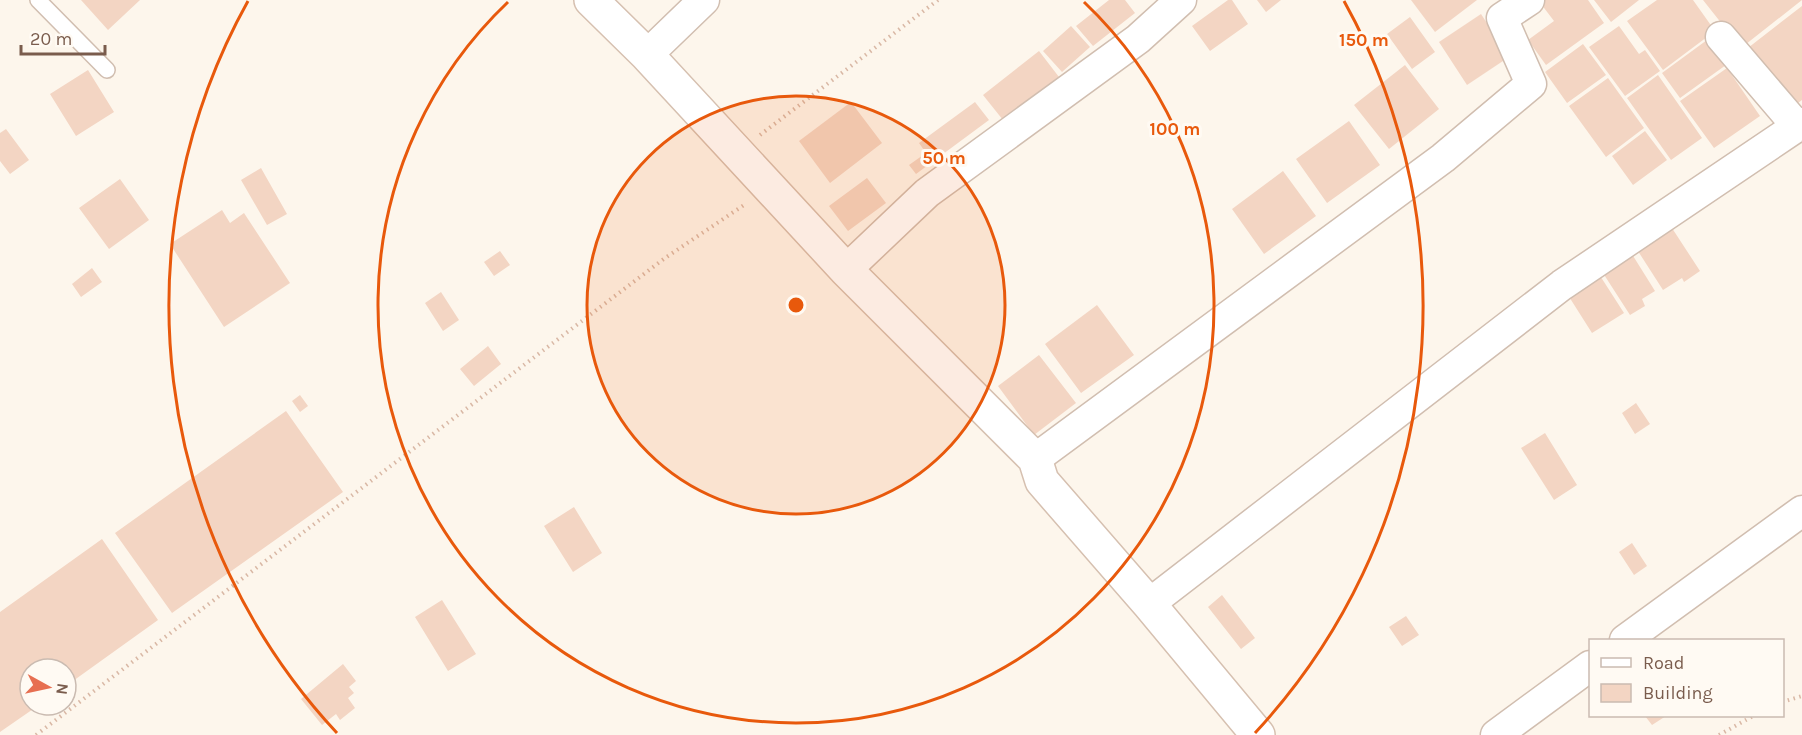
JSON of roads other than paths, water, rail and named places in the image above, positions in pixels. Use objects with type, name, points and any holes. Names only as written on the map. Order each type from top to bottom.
[{"type":"street","points":[[591,0],[647,55],[846,270],[1035,459],[1042,481],[1149,604],[1258,735]]},
{"type":"street","points":[[647,55],[705,0]]},
{"type":"street","points":[[846,270],[927,193],[1138,39],[1181,0]]},
{"type":"street","points":[[1035,459],[1443,158],[1531,84],[1502,18],[1529,0]]},
{"type":"street","points":[[1149,604],[1562,285],[1799,124],[1720,37]]},
{"type":"street","points":[[1626,639],[1802,511]]},
{"type":"street","points":[[1496,735],[1589,667]]},
{"type":"lane","points":[[38,0],[107,70]]}]
